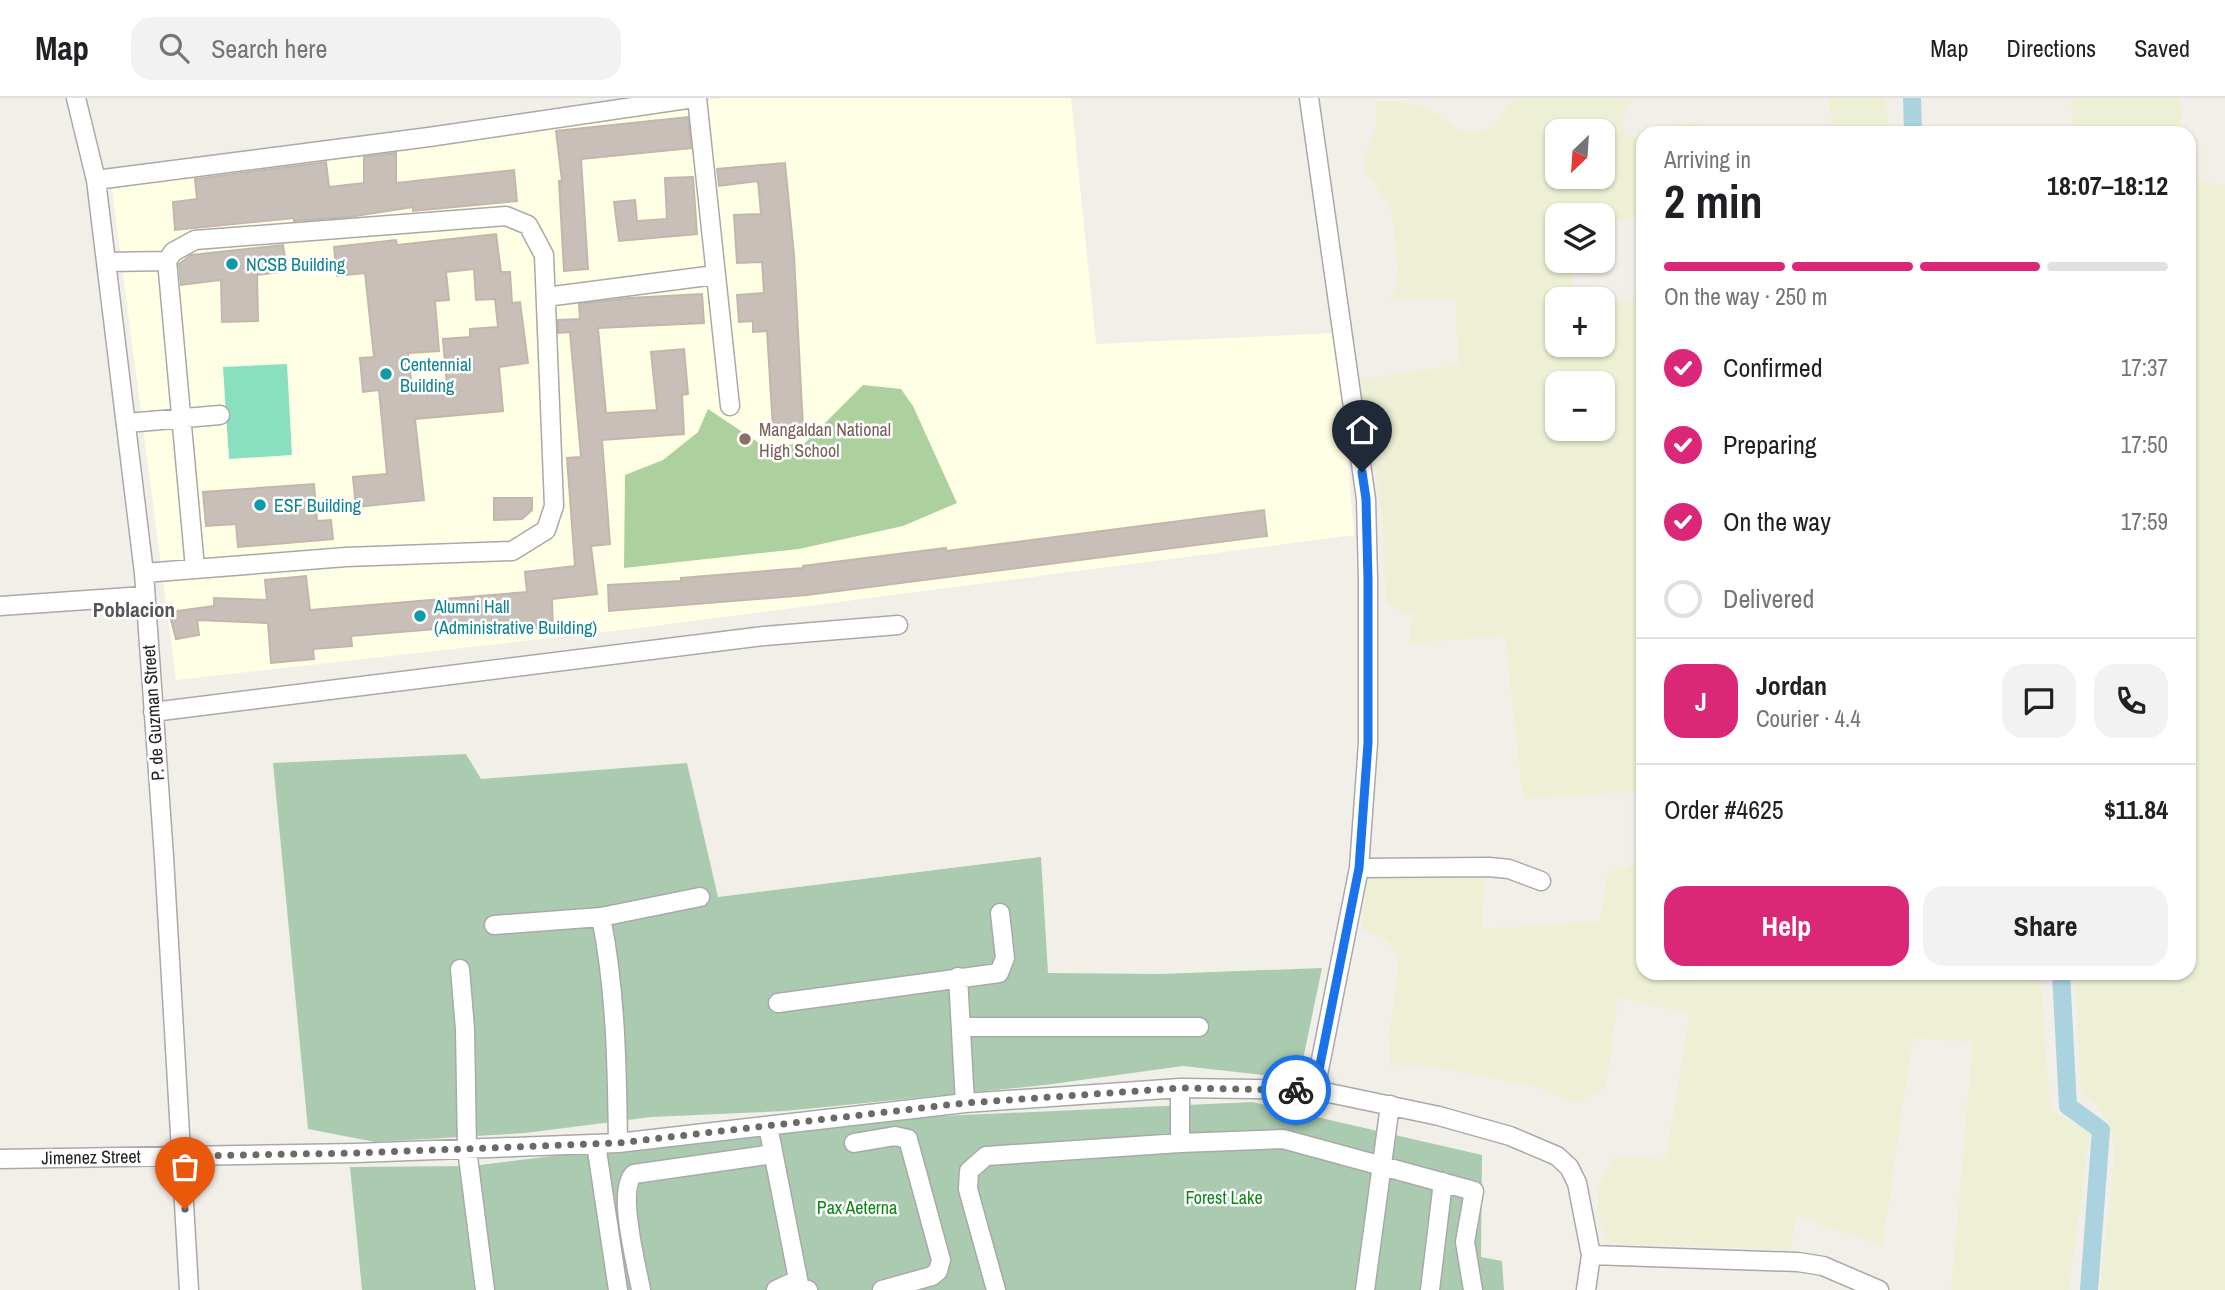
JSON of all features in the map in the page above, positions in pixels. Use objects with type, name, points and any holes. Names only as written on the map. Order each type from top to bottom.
[{"type":"street","name":"P. de Guzman Street","points":[[76,98],[96,180],[144,573],[183,1156],[189,1290]]},
{"type":"street","points":[[96,180],[429,137],[696,98],[730,405]]},
{"type":"street","points":[[1309,98],[1366,499],[1368,743],[1359,868],[1315,1090]]},
{"type":"street","points":[[144,573],[346,557],[512,551],[546,530],[554,506],[544,256],[527,225],[506,216],[195,240],[173,252],[167,261],[195,568]]},
{"type":"street","points":[[107,262],[167,261]]},
{"type":"street","points":[[546,297],[715,275]]},
{"type":"street","points":[[127,423],[220,415]]},
{"type":"street","points":[[0,606],[144,597]]},
{"type":"street","points":[[153,712],[764,636],[898,625]]},
{"type":"street","points":[[1359,868],[1489,867],[1508,869],[1541,881]]},
{"type":"street","points":[[494,925],[601,917],[700,897]]},
{"type":"street","points":[[778,1003],[999,973],[1005,958],[1000,913]]},
{"type":"street","points":[[601,917],[606,938],[617,1062],[618,1143]]},
{"type":"street","points":[[460,969],[465,1029],[467,1149],[485,1290]]},
{"type":"street","points":[[958,977],[965,1103]]},
{"type":"street","points":[[961,1027],[1199,1027]]},
{"type":"street","points":[[1180,1088],[1180,1143]]},
{"type":"street","name":"Jimenez Street","points":[[0,1159],[618,1143],[965,1103],[1180,1088],[1315,1090],[1439,1115],[1510,1136],[1557,1156],[1569,1167],[1577,1183],[1591,1255],[1586,1290]]},
{"type":"street","points":[[1365,1290],[1390,1105]]},
{"type":"street","points":[[768,1126],[804,1287],[784,1284],[776,1290]]},
{"type":"street","points":[[854,1143],[895,1136],[908,1139],[941,1260],[938,1270],[932,1276],[882,1290]]},
{"type":"street","points":[[996,1290],[968,1189],[969,1171],[986,1156],[1283,1139],[1474,1191],[1465,1242],[1473,1290]]},
{"type":"street","points":[[596,1144],[618,1290]]},
{"type":"street","points":[[641,1290],[625,1195],[630,1177],[634,1174],[773,1154]]},
{"type":"street","points":[[1430,1290],[1443,1182]]},
{"type":"street","points":[[1591,1255],[1798,1262],[1824,1266],[1879,1290]]},
{"type":"shaded area","name":"Mangaldan National High School","points":[[722,98],[1071,98],[1096,344],[1337,333],[1354,535],[623,630],[176,680],[111,182]]},
{"type":"shaded area","points":[[1514,98],[1632,98],[1622,120],[1626,138],[1636,135],[1636,218],[1615,221],[1615,203],[1545,203],[1545,273],[1571,273],[1574,287],[1545,287],[1545,357],[1615,357],[1615,304],[1636,300],[1636,791],[1523,799],[1505,636],[1409,643],[1412,613],[1402,613],[1386,603],[1382,511],[1358,380],[1458,365],[1456,298],[1391,299],[1399,279],[1392,212],[1366,173],[1364,157],[1376,128],[1376,101],[1404,103],[1429,109],[1465,133],[1491,130]]},
{"type":"shaded area","points":[[1829,98],[1886,98],[1888,126],[1832,126]]},
{"type":"shaded area","points":[[2071,98],[2181,98],[2182,126],[2073,126]]},
{"type":"shaded area","points":[[1694,121],[1700,126],[1673,126]]},
{"type":"shaded area","points":[[2196,181],[2225,185],[2225,1290],[2100,1290],[2115,1149],[2108,1122],[2082,1094],[2075,980],[2196,980]]},
{"type":"shaded area","points":[[1636,863],[1636,980],[2041,980],[2050,1110],[2090,1132],[2069,1290],[1951,1290],[1973,1042],[1913,1038],[1882,1246],[1796,1215],[1790,1250],[1608,1243],[1599,1216],[1597,1188],[1613,1157],[1666,1159],[1690,1014],[1618,997],[1606,1088],[1577,1103],[1533,1086],[1428,1066],[1390,1065],[1389,1036],[1399,962],[1387,940],[1362,929],[1367,879],[1484,873],[1482,929],[1600,921],[1608,872]]},
{"type":"green space","points":[[287,364],[292,455],[229,459],[223,367]]},
{"type":"green space","points":[[863,385],[901,389],[913,406],[957,503],[903,526],[799,549],[624,568],[625,475],[663,460],[698,432],[708,409],[765,447],[805,443]]},
{"type":"green space","points":[[466,754],[481,779],[687,763],[718,897],[1041,857],[1048,973],[1160,974],[1322,968],[1299,1079],[1183,1066],[1045,1085],[785,1111],[651,1117],[525,1133],[375,1142],[308,1129],[273,763]]},
{"type":"green space","points":[[1252,1102],[1482,1155],[1481,1257],[1502,1261],[1504,1290],[362,1290],[350,1167],[472,1166],[746,1132],[919,1117]]},
{"type":"building","points":[[688,117],[691,148],[581,159],[588,269],[564,271],[559,181],[562,181],[556,131]]},
{"type":"building","points":[[396,153],[396,183],[514,170],[517,201],[413,211],[413,207],[349,217],[294,221],[294,218],[175,230],[173,202],[197,199],[195,179],[326,162],[329,187],[364,183],[364,157]]},
{"type":"building","points":[[785,163],[794,255],[803,427],[773,429],[767,331],[753,332],[753,321],[739,322],[737,295],[764,293],[762,262],[737,263],[734,215],[761,214],[758,181],[719,186],[717,169]]},
{"type":"building","points":[[693,177],[697,234],[619,241],[614,202],[635,200],[637,221],[667,219],[665,178]]},
{"type":"building","points":[[496,234],[501,272],[510,272],[512,303],[520,302],[528,363],[499,367],[503,411],[415,419],[424,500],[356,507],[353,477],[387,474],[379,390],[363,392],[360,358],[374,357],[365,273],[337,276],[334,247],[396,240],[397,245]],"holes":[[[474,269],[476,300],[495,299],[498,327],[470,329],[470,337],[443,339],[447,386],[412,389],[408,353],[439,351],[435,301],[449,300],[446,272]]]},
{"type":"building","name":"NCSB Building","points":[[283,245],[287,271],[257,275],[258,321],[222,322],[221,280],[181,285],[179,264],[191,255]]},
{"type":"building","points":[[702,294],[704,323],[598,328],[606,413],[657,410],[651,352],[684,349],[688,394],[682,395],[684,434],[602,440],[610,544],[591,546],[597,594],[552,599],[553,629],[534,628],[533,621],[351,636],[352,646],[313,649],[314,659],[271,663],[268,623],[197,620],[199,635],[176,639],[169,612],[214,606],[214,598],[267,600],[265,580],[306,576],[310,610],[527,592],[525,572],[575,566],[567,458],[581,457],[570,332],[558,333],[558,320],[580,319],[579,304]]},
{"type":"building","name":"ESF Building","points":[[314,484],[317,521],[331,520],[333,539],[238,547],[236,524],[206,526],[203,492]]},
{"type":"building","points":[[494,498],[532,498],[532,510],[522,519],[494,520]]},
{"type":"building","points":[[1264,510],[1267,536],[807,595],[609,611],[608,585],[681,581],[681,578],[803,568]]},
{"type":"waterway","points":[[1912,98],[1913,126]]},
{"type":"waterway","points":[[2061,980],[2068,1106],[2101,1130],[2089,1290]]},
{"type":"way so far","points":[[185,1209],[183,1156],[356,1153],[618,1143],[965,1103],[1180,1088],[1296,1090]]},
{"type":"place","name":"NCSB Building","points":[[232,264]]},
{"type":"place","name":"Centennial Building","points":[[386,374]]},
{"type":"place","name":"Mangaldan National High School","points":[[745,439]]},
{"type":"place","name":"ESF Building","points":[[260,505]]},
{"type":"place","name":"Alumni Hall (Administrative Building)","points":[[420,616]]},
{"type":"district","name":"Poblacion","points":[[134,609]]},
{"type":"route","points":[[1296,1090],[1315,1090],[1359,868],[1368,743],[1368,579],[1366,499],[1362,472]]},
{"type":"park label","name":"Forest Lake","points":[[1224,1197]]},
{"type":"park label","name":"Pax Aeterna","points":[[857,1207]]}]
